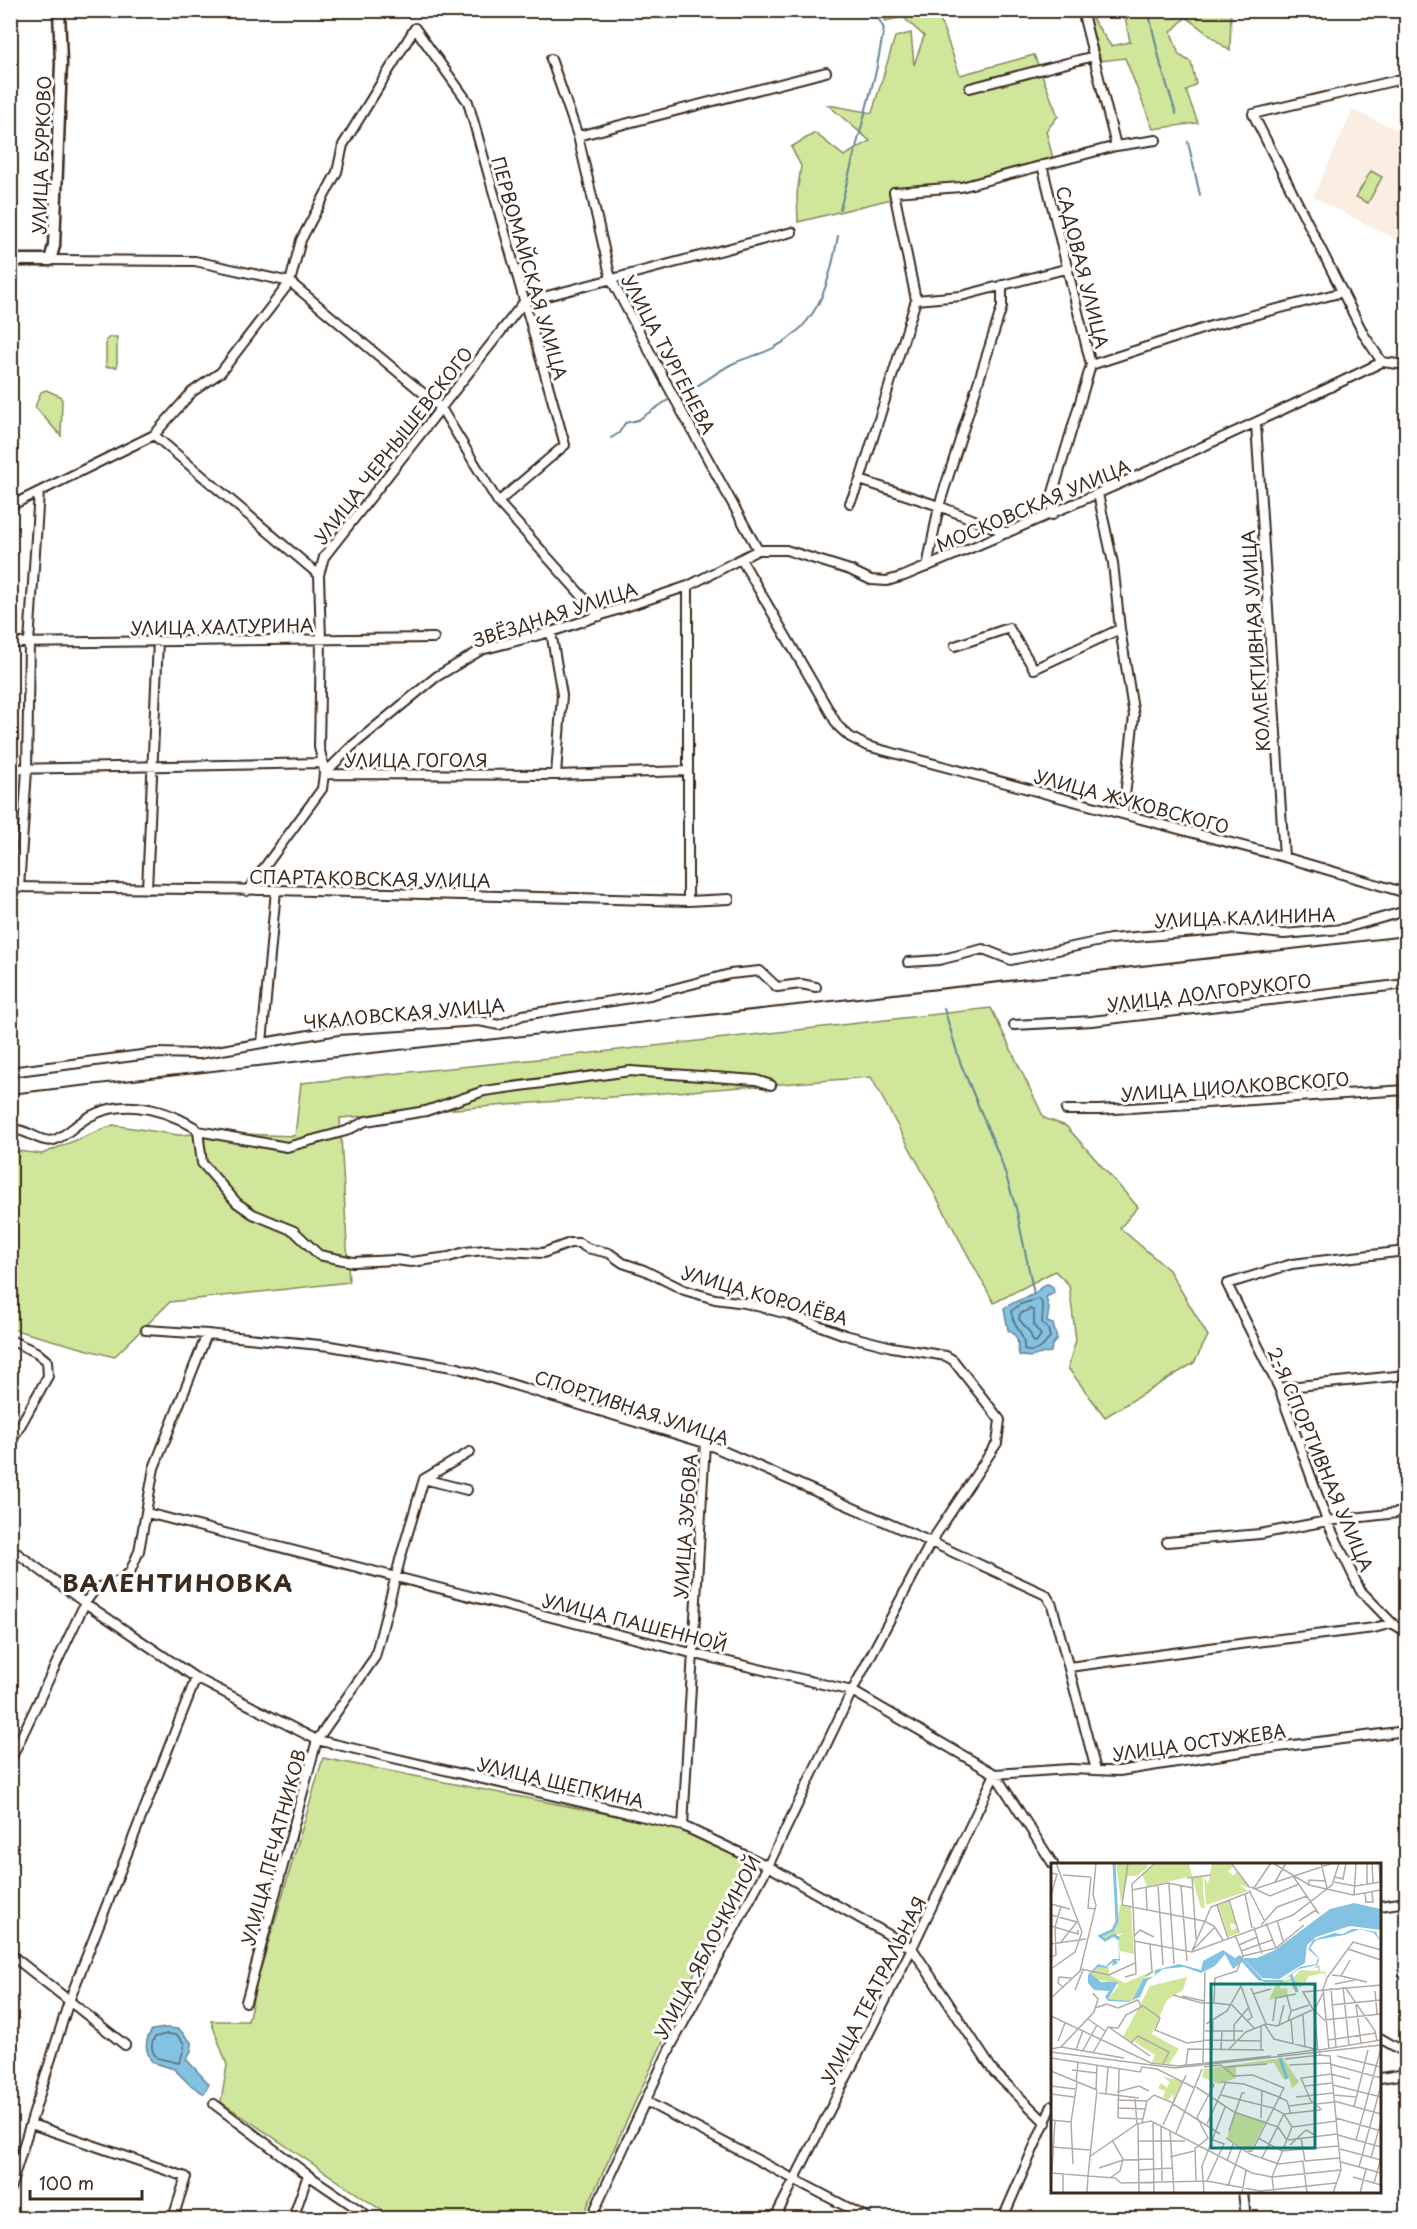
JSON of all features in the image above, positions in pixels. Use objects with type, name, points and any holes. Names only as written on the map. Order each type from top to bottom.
[{"type":"street","name":"УЛИЦА БУРКОВО","points":[[10,260],[50,260],[54,246],[61,63],[59,10]]},
{"type":"street","points":[[1082,10],[1116,146]]},
{"type":"street","name":"ПЕРВОМАЙСКАЯ УЛИЦА","points":[[290,282],[301,240],[337,172],[343,145],[415,28],[468,102],[565,445],[498,502]]},
{"type":"street","points":[[970,88],[1094,56]]},
{"type":"street","name":"УЛИЦА ТУРГЕНЕВА","points":[[551,58],[578,136],[612,279],[758,550]]},
{"type":"street","points":[[578,136],[826,72]]},
{"type":"street","points":[[1407,78],[1253,114],[1364,335],[1382,362],[1407,365]]},
{"type":"street","points":[[850,503],[860,480],[916,300],[894,192],[962,187],[1116,146],[1156,140]]},
{"type":"street","name":"САДОВАЯ УЛИЦА","points":[[1042,165],[1091,365],[1051,499],[1052,515]]},
{"type":"street","points":[[524,302],[792,232]]},
{"type":"street","points":[[50,260],[195,261],[290,282],[441,408],[498,502],[600,616]]},
{"type":"street","points":[[916,300],[961,296],[1069,268]]},
{"type":"street","points":[[10,506],[154,435],[192,392],[221,372],[290,282]]},
{"type":"street","points":[[927,567],[939,506],[1002,307],[1002,285]]},
{"type":"street","points":[[1091,365],[1211,326],[1343,292]]},
{"type":"street","name":"УЛИЦА ЧЕРНЫШЕВСКОГО","points":[[323,763],[319,747],[321,640],[319,575],[324,557],[524,302]]},
{"type":"street","name":"МОСКОВСКАЯ УЛИЦА","points":[[758,550],[786,550],[850,570],[871,580],[887,581],[927,567],[1052,515],[1256,423],[1382,362]]},
{"type":"street","name":"КОЛЛЕКТИВНАЯ УЛИЦА","points":[[1256,423],[1284,857]]},
{"type":"street","points":[[154,435],[319,575]]},
{"type":"street","points":[[860,480],[939,506],[1007,534]]},
{"type":"street","points":[[15,887],[27,770],[29,643],[39,492]]},
{"type":"street","points":[[1098,494],[1113,563],[1120,629],[1134,716],[1123,814]]},
{"type":"street","points":[[688,901],[688,586],[758,550]]},
{"type":"street","name":"УЛИЦА ЖУКОВСКОГО","points":[[741,560],[838,726],[850,737],[867,746],[1284,857],[1407,893]]},
{"type":"street","name":"ЗВЁЗДНАЯ УЛИЦА","points":[[247,891],[322,789],[324,774],[352,746],[436,677],[481,650],[551,632],[688,586]]},
{"type":"street","points":[[955,646],[1009,628],[1034,669],[1120,629]]},
{"type":"street","points":[[551,632],[562,695],[556,775]]},
{"type":"street","name":"УЛИЦА ХАЛТУРИНА","points":[[10,643],[434,638]]},
{"type":"street","points":[[147,890],[158,641]]},
{"type":"street","name":"УЛИЦА ГОГОЛЯ","points":[[10,769],[323,763],[324,774],[556,775],[687,771]]},
{"type":"street","name":"СПАРТАКОВСКАЯ УЛИЦА","points":[[15,887],[276,890],[688,901],[729,899]]},
{"type":"street","points":[[262,1043],[276,890]]},
{"type":"street","name":"УЛИЦА КАЛИНИНА","points":[[908,962],[939,960],[983,949],[1011,960],[1110,939],[1233,929],[1284,934],[1342,928],[1407,911]]},
{"type":"street","name":"ЧКАЛОВСКАЯ УЛИЦА","points":[[10,1072],[157,1053],[199,1054],[338,1030],[479,1021],[499,1025],[523,1015],[650,995],[730,974],[760,970],[777,987],[801,984],[816,987]]},
{"type":"street","name":"УЛИЦА ДОЛГОРУКОГО","points":[[1014,1024],[1092,1021],[1407,984]]},
{"type":"street","points":[[10,1129],[27,1131],[50,1141],[61,1137],[81,1121],[95,1114],[109,1109],[144,1106],[180,1120],[198,1131],[286,1147],[346,1131],[366,1121],[426,1111],[484,1091],[630,1071],[756,1080],[771,1085]]},
{"type":"street","name":"УЛИЦА ЦИОЛКОВСКОГО","points":[[1066,1110],[1099,1110],[1407,1090]]},
{"type":"street","name":"УЛИЦА КОРОЛЁВА","points":[[198,1131],[202,1163],[237,1203],[253,1214],[294,1231],[319,1255],[353,1262],[395,1260],[411,1262],[485,1250],[543,1253],[570,1242],[579,1243],[587,1248],[609,1253],[623,1263],[644,1270],[684,1290],[788,1314],[845,1335],[953,1359],[1000,1420],[997,1443],[931,1542],[852,1691]]},
{"type":"street","name":"2-Я СПОРТИВНАЯ УЛИЦА","points":[[1407,1251],[1292,1264],[1227,1284],[1279,1389],[1327,1521],[1360,1590],[1392,1623],[1407,1632]]},
{"type":"street","name":"СПОРТИВНАЯ УЛИЦА","points":[[146,1330],[330,1346],[458,1368],[705,1443],[1046,1595],[1052,1605],[1096,1770]]},
{"type":"street","points":[[10,1761],[85,1603],[96,1588],[119,1581],[130,1572],[139,1551],[154,1468],[207,1334]]},
{"type":"street","points":[[10,1340],[36,1352],[47,1361],[48,1376],[10,1444]]},
{"type":"street","points":[[1279,1389],[1407,1375]]},
{"type":"street","name":"УЛИЦА ЗУБОВА","points":[[683,1826],[705,1443]]},
{"type":"street","points":[[424,1479],[470,1452]]},
{"type":"street","points":[[424,1479],[467,1490]]},
{"type":"street","name":"УЛИЦА ПЕЧАТНИКОВ","points":[[246,2002],[317,1740],[375,1657],[424,1479]]},
{"type":"street","points":[[1167,1542],[1260,1534],[1327,1521],[1407,1512]]},
{"type":"street","name":"УЛИЦА ПАШЕННОЙ","points":[[147,1513],[692,1653],[852,1691],[995,1774],[1052,1863]]},
{"type":"street","name":"УЛИЦА ЩЕПКИНА","points":[[10,1548],[85,1603],[196,1678],[317,1740],[683,1826],[768,1866],[912,1948],[994,2072],[1049,2123]]},
{"type":"street","points":[[1069,1667],[1374,1628],[1392,1623]]},
{"type":"street","points":[[10,2188],[69,2001],[196,1678]]},
{"type":"street","name":"УЛИЦА ЯБЛОЧКИНОЙ","points":[[591,2218],[672,2046],[768,1866],[852,1691]]},
{"type":"street","name":"УЛИЦА ОСТУЖЕВА","points":[[995,1774],[1070,1768],[1119,1771],[1254,1750],[1407,1731]]},
{"type":"street","name":"УЛИЦА ТЕАТРАЛЬНАЯ","points":[[775,2218],[912,1948],[995,1774]]},
{"type":"street","points":[[1381,1906],[1407,1902]]},
{"type":"street","points":[[10,1954],[125,2045]]},
{"type":"street","points":[[1381,2039],[1407,2053]]},
{"type":"street","points":[[1381,2078],[1407,2074]]},
{"type":"street","points":[[646,2102],[868,2218]]},
{"type":"street","points":[[214,2104],[308,2175],[371,2218]]},
{"type":"street","points":[[1003,2218],[1049,2123]]},
{"type":"street","points":[[32,2124],[186,2177],[173,2218]]},
{"type":"street","points":[[293,2218],[308,2175]]},
{"type":"street","points":[[1243,2193],[1246,2218]]},
{"type":"shaded area","points":[[1353,110],[1406,134],[1406,244],[1313,197]]},
{"type":"green space","points":[[885,11],[937,11],[960,75],[1034,55],[1058,116],[1046,131],[1053,159],[798,222],[797,194],[801,166],[791,147],[815,133],[844,156],[870,141],[828,105],[872,113],[895,37],[911,33],[914,65],[924,36],[903,17],[885,21]]},
{"type":"green space","points":[[1087,11],[1111,46],[1130,42],[1124,11],[1231,11],[1230,51],[1186,17],[1171,32],[1179,55],[1191,62],[1196,84],[1186,91],[1198,123],[1153,129],[1125,58],[1101,61]]},
{"type":"green space","points":[[1371,171],[1382,177],[1368,203],[1356,197]]},
{"type":"green space","points":[[110,337],[117,337],[117,367],[106,367],[106,340]]},
{"type":"green space","points":[[46,390],[60,396],[62,400],[61,436],[35,407],[41,392]]},
{"type":"green space","points":[[991,1008],[1044,1118],[1066,1126],[1138,1207],[1120,1228],[1169,1270],[1208,1336],[1194,1363],[1105,1417],[1068,1368],[1076,1340],[1069,1285],[1055,1271],[994,1303],[871,1077],[340,1118],[349,1282],[170,1302],[114,1357],[11,1329],[10,1150],[42,1154],[113,1125],[178,1135],[218,1133],[295,1136],[301,1083],[548,1058]]},
{"type":"green space","points":[[323,1758],[673,1827],[747,1859],[582,2218],[393,2218],[221,2102],[227,2065],[211,2021],[248,2021],[258,1978]]},
{"type":"water","points":[[1048,1284],[1053,1287],[1054,1293],[1046,1297],[1049,1309],[1047,1322],[1053,1324],[1057,1339],[1052,1345],[1051,1352],[1032,1357],[1019,1355],[1016,1338],[1008,1330],[1004,1308],[1032,1295]]},
{"type":"water","points":[[179,2029],[191,2042],[191,2051],[186,2059],[209,2084],[204,2094],[189,2084],[174,2069],[152,2062],[147,2050],[148,2038],[152,2030]]},
{"type":"waterway","points":[[840,209],[876,71],[884,29],[874,10]]},
{"type":"waterway","points":[[1148,10],[1161,66],[1176,114]]},
{"type":"waterway","points":[[1188,142],[1200,195]]},
{"type":"waterway","points":[[677,395],[732,364],[775,347],[803,326],[820,300],[826,285],[838,236]]},
{"type":"waterway","points":[[611,438],[619,433],[625,423],[638,420],[671,398]]},
{"type":"waterway","points":[[944,1008],[960,1062],[1001,1160],[1016,1208],[1034,1294]]},
{"type":"railway","points":[[10,1094],[1406,936]]},
{"type":"district","name":"ВАЛЕНТИНОВКА","points":[[178,1582]]}]
